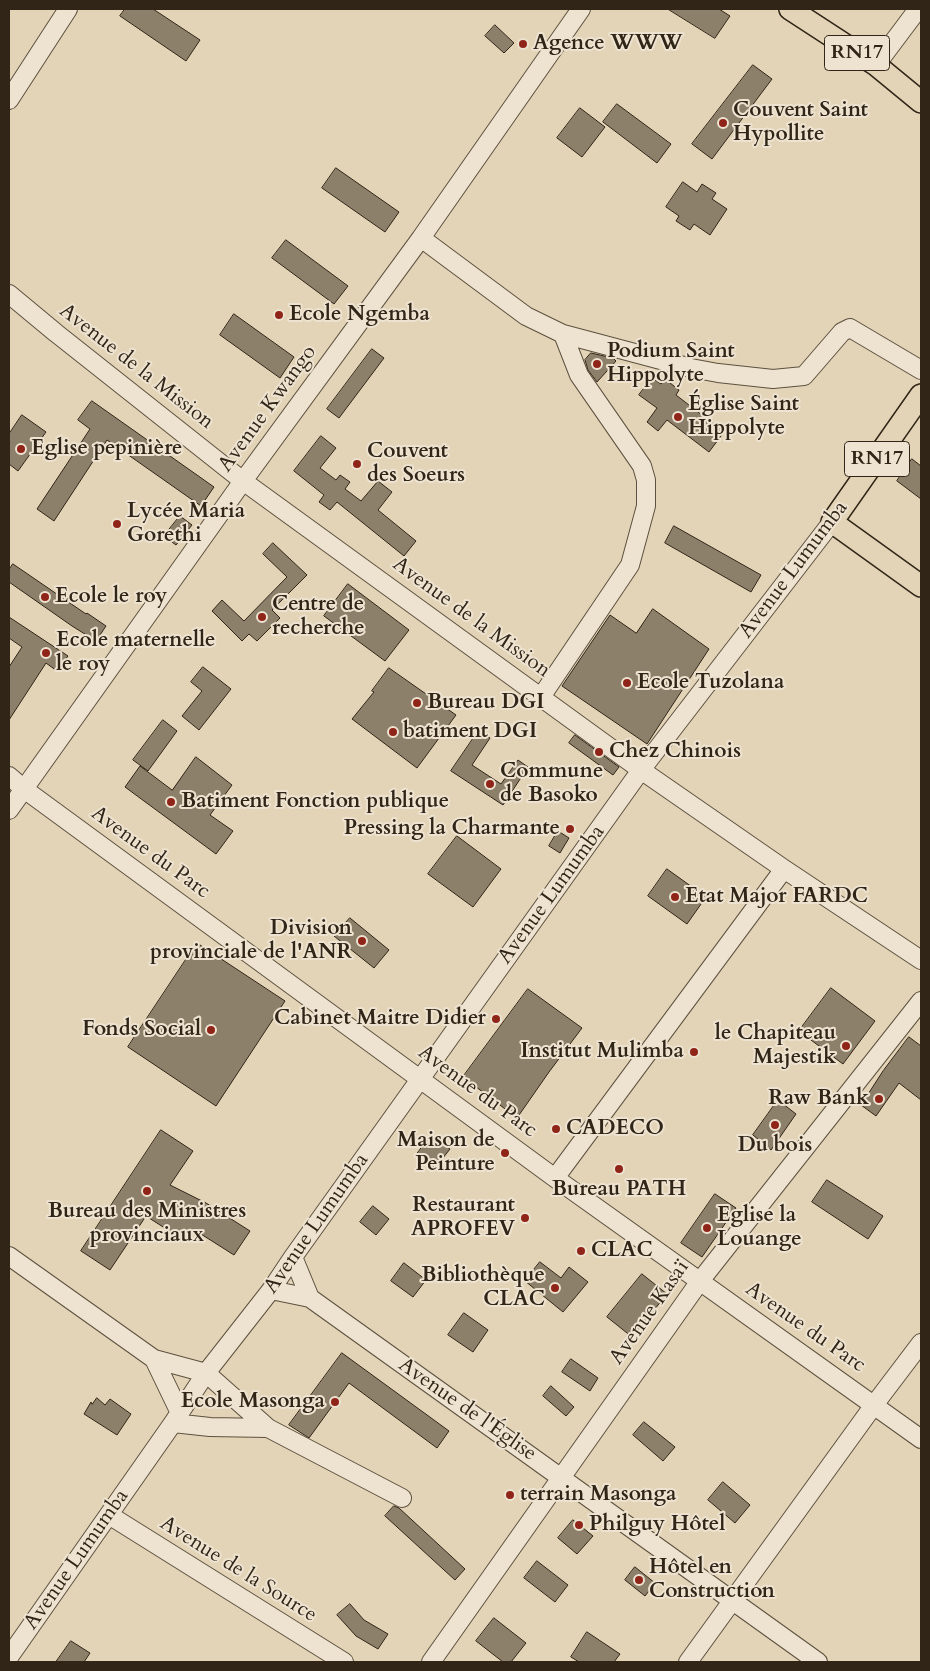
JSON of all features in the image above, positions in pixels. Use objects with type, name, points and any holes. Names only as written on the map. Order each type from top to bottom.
[{"type":"main road","name":"RN17","points":[[795,10],[876,65],[921,102]]},
{"type":"main road","name":"Avenue Lumumba","points":[[832,522],[921,395]]},
{"type":"main road","points":[[832,522],[921,586]]},
{"type":"street","points":[[11,93],[68,9]]},
{"type":"street","name":"Avenue Kwango","points":[[9,810],[243,481],[420,238],[581,9]]},
{"type":"street","points":[[876,65],[918,9]]},
{"type":"street","points":[[420,238],[526,316],[563,334],[691,368],[773,379],[804,376],[842,332],[850,328],[921,370]]},
{"type":"street","name":"Avenue de la Mission","points":[[9,294],[64,340],[243,481],[641,770],[784,870],[921,960]]},
{"type":"street","points":[[541,697],[630,565],[646,506],[646,480],[642,466],[579,376],[563,334]]},
{"type":"street","name":"Avenue Lumumba","points":[[9,1657],[206,1373],[271,1290],[420,1078],[641,770],[832,522]]},
{"type":"street","name":"Avenue du Parc","points":[[9,776],[24,789],[556,1178],[921,1439]]},
{"type":"street","points":[[556,1178],[784,870]]},
{"type":"street","name":"Avenue Kasaï","points":[[430,1662],[700,1281],[921,1002]]},
{"type":"street","points":[[9,1256],[154,1359],[206,1373],[268,1428],[402,1498]]},
{"type":"street","points":[[293,1257],[310,1298]]},
{"type":"street","points":[[271,1290],[310,1298]]},
{"type":"street","name":"Avenue de l'Église","points":[[310,1298],[818,1662]]},
{"type":"street","points":[[688,1662],[732,1599],[921,1343]]},
{"type":"street","points":[[154,1359],[176,1418],[210,1427],[268,1428]]},
{"type":"street","name":"Avenue de la Source","points":[[109,1515],[344,1662]]},
{"type":"building","points":[[125,9],[153,9],[200,40],[186,61],[120,16]]},
{"type":"building","points":[[668,9],[719,9],[730,16],[715,38]]},
{"type":"building","points":[[495,25],[514,43],[504,53],[485,36]]},
{"type":"building","points":[[753,65],[772,79],[712,159],[692,144]]},
{"type":"building","points":[[617,104],[671,144],[657,163],[603,122]]},
{"type":"building","points":[[580,108],[605,127],[582,157],[557,138]]},
{"type":"building","points":[[336,168],[399,212],[385,232],[322,188]]},
{"type":"building","points":[[683,182],[697,192],[702,184],[716,193],[712,199],[727,209],[710,235],[694,224],[690,230],[676,221],[679,216],[666,207]]},
{"type":"building","points":[[286,240],[348,286],[334,304],[272,258]]},
{"type":"building","points":[[234,314],[294,357],[280,378],[220,335]]},
{"type":"building","points":[[372,349],[384,358],[339,418],[327,409]]},
{"type":"building","name":"Podium Saint Hippolyte","points":[[591,353],[613,358],[616,361],[597,382],[588,370],[585,360]]},
{"type":"building","name":"Église Saint Hippolyte","points":[[652,378],[661,384],[665,379],[679,390],[676,395],[724,432],[709,452],[667,420],[658,431],[647,422],[657,408],[639,395]]},
{"type":"building","points":[[92,401],[214,487],[201,506],[107,440],[54,521],[37,509],[90,429],[78,420]]},
{"type":"building","name":"Eglise pepinière","points":[[22,415],[46,432],[18,471],[9,464],[9,434]]},
{"type":"building","points":[[321,436],[336,448],[320,468],[336,480],[340,475],[350,482],[345,489],[361,501],[378,481],[392,492],[378,510],[416,541],[404,556],[337,502],[330,510],[319,502],[324,495],[294,471]]},
{"type":"building","points":[[912,459],[921,466],[921,499],[897,481]]},
{"type":"building","points":[[180,516],[192,525],[176,545],[164,536]]},
{"type":"building","points":[[674,526],[761,575],[751,592],[665,543]]},
{"type":"building","points":[[273,543],[307,575],[272,610],[280,618],[257,641],[249,634],[242,641],[212,611],[222,600],[244,621],[287,577],[263,554]]},
{"type":"building","name":"Ecole le roy","points":[[13,564],[106,626],[96,641],[9,582],[9,570]]},
{"type":"building","points":[[348,584],[409,630],[385,661],[324,616]]},
{"type":"building","points":[[653,609],[709,649],[647,744],[562,686],[610,615],[636,633]]},
{"type":"building","points":[[9,617],[68,656],[57,671],[46,663],[9,720],[9,667],[22,647],[9,638]]},
{"type":"building","points":[[203,667],[231,689],[199,730],[182,716],[202,691],[191,682]]},
{"type":"building","points":[[389,668],[456,715],[417,768],[352,719],[374,692],[372,691]]},
{"type":"building","points":[[163,720],[177,731],[148,771],[133,760]]},
{"type":"building","points":[[479,730],[490,738],[472,765],[501,784],[518,760],[528,767],[503,805],[451,771]]},
{"type":"building","points":[[575,735],[619,767],[613,775],[569,743]]},
{"type":"building","points":[[196,757],[232,785],[210,815],[233,831],[216,854],[125,787],[140,766],[172,790]]},
{"type":"building","points":[[558,831],[569,838],[560,853],[549,846]]},
{"type":"building","points":[[457,836],[501,869],[473,907],[428,874]]},
{"type":"building","points":[[667,869],[706,897],[687,924],[648,896]]},
{"type":"building","points":[[350,918],[389,950],[374,968],[334,936]]},
{"type":"building","points":[[197,943],[285,1001],[216,1106],[128,1047]]},
{"type":"building","points":[[831,988],[875,1021],[843,1064],[799,1031]]},
{"type":"building","points":[[528,989],[582,1028],[517,1118],[463,1077]]},
{"type":"building","points":[[909,1037],[921,1046],[921,1100],[899,1083],[876,1116],[861,1105],[883,1071]]},
{"type":"building","name":"Du bois","points":[[778,1100],[796,1114],[771,1150],[753,1135]]},
{"type":"building","points":[[161,1130],[193,1151],[170,1185],[206,1203],[250,1231],[234,1255],[193,1229],[185,1241],[146,1216],[110,1270],[81,1251]]},
{"type":"building","points":[[431,1135],[450,1149],[435,1168],[417,1154]]},
{"type":"building","points":[[827,1180],[883,1216],[868,1239],[812,1202]]},
{"type":"building","points":[[715,1194],[736,1208],[702,1257],[681,1243]]},
{"type":"building","points":[[373,1206],[389,1219],[376,1235],[360,1222]]},
{"type":"building","points":[[540,1262],[561,1278],[569,1267],[588,1282],[563,1312],[525,1281]]},
{"type":"building","points":[[404,1263],[426,1280],[413,1297],[391,1281]]},
{"type":"building","points":[[642,1274],[667,1294],[632,1337],[607,1317]]},
{"type":"building","points":[[464,1313],[488,1330],[473,1352],[448,1335]]},
{"type":"building","points":[[342,1353],[449,1431],[437,1448],[349,1383],[309,1438],[289,1425]]},
{"type":"building","points":[[571,1359],[598,1378],[590,1391],[562,1372]]},
{"type":"building","points":[[551,1386],[574,1407],[566,1416],[543,1396]]},
{"type":"building","points":[[97,1398],[105,1405],[110,1399],[131,1414],[117,1435],[84,1414],[91,1402],[92,1404]]},
{"type":"building","points":[[644,1422],[675,1447],[663,1461],[633,1435]]},
{"type":"building","points":[[723,1482],[750,1505],[735,1523],[708,1500]]},
{"type":"building","points":[[394,1506],[399,1508],[465,1569],[455,1580],[385,1516]]},
{"type":"building","points":[[573,1520],[593,1536],[577,1554],[558,1538]]},
{"type":"building","points":[[537,1561],[568,1585],[555,1602],[524,1578]]},
{"type":"building","points":[[635,1567],[655,1583],[645,1596],[625,1580]]},
{"type":"building","points":[[350,1604],[364,1620],[388,1634],[378,1649],[356,1636],[337,1615]]},
{"type":"building","points":[[494,1618],[526,1643],[511,1662],[503,1662],[476,1641]]},
{"type":"building","points":[[587,1632],[620,1654],[614,1662],[579,1662],[571,1657]]},
{"type":"building","points":[[71,1641],[90,1653],[84,1662],[56,1662]]},
{"type":"place","name":"Agence WWW","points":[[523,44]]},
{"type":"place","name":"Couvent Saint Hypollite","points":[[723,123]]},
{"type":"place","name":"Ecole Ngemba","points":[[279,315]]},
{"type":"place","name":"Podium Saint Hippolyte","points":[[597,364]]},
{"type":"place","name":"Église Saint Hippolyte","points":[[678,417]]},
{"type":"place","name":"Eglise pepinière","points":[[21,449]]},
{"type":"place","name":"Couvent des Soeurs","points":[[357,464]]},
{"type":"place","name":"Lycée Maria Gorethi","points":[[117,524]]},
{"type":"place","name":"Ecole le roy","points":[[45,597]]},
{"type":"place","name":"Centre de recherche","points":[[262,617]]},
{"type":"place","name":"Ecole maternelle le roy","points":[[46,653]]},
{"type":"place","name":"Ecole Tuzolana","points":[[627,683]]},
{"type":"place","name":"Bureau DGI","points":[[417,703]]},
{"type":"place","name":"batiment DGI","points":[[393,732]]},
{"type":"place","name":"Chez Chinois","points":[[599,752]]},
{"type":"place","name":"Commune de Basoko","points":[[490,784]]},
{"type":"place","name":"Batiment Fonction publique","points":[[171,802]]},
{"type":"place","name":"Pressing la Charmante","points":[[570,829]]},
{"type":"place","name":"Etat Major FARDC","points":[[675,897]]},
{"type":"place","name":"Division provinciale de l'ANR","points":[[362,941]]},
{"type":"place","name":"Cabinet Maitre Didier","points":[[496,1019]]},
{"type":"place","name":"Fonds Social","points":[[211,1030]]},
{"type":"place","name":"le Chapiteau Majestik","points":[[846,1046]]},
{"type":"place","name":"Institut Mulimba","points":[[694,1052]]},
{"type":"place","name":"Raw Bank","points":[[879,1099]]},
{"type":"place","name":"Du bois","points":[[775,1125]]},
{"type":"place","name":"CADECO","points":[[556,1129]]},
{"type":"place","name":"Maison de Peinture","points":[[505,1153]]},
{"type":"place","name":"Bureau PATH","points":[[619,1169]]},
{"type":"place","name":"Bureau des Ministres provinciaux","points":[[147,1191]]},
{"type":"place","name":"Restaurant APROFEV","points":[[525,1218]]},
{"type":"place","name":"Eglise la Louange","points":[[707,1228]]},
{"type":"place","name":"CLAC","points":[[581,1251]]},
{"type":"place","name":"Bibliothèque CLAC","points":[[555,1288]]},
{"type":"place","name":"Ecole Masonga","points":[[335,1402]]},
{"type":"place","name":"terrain Masonga","points":[[510,1495]]},
{"type":"place","name":"Philguy Hôtel","points":[[579,1525]]},
{"type":"place","name":"Hôtel en Construction","points":[[639,1580]]}]
